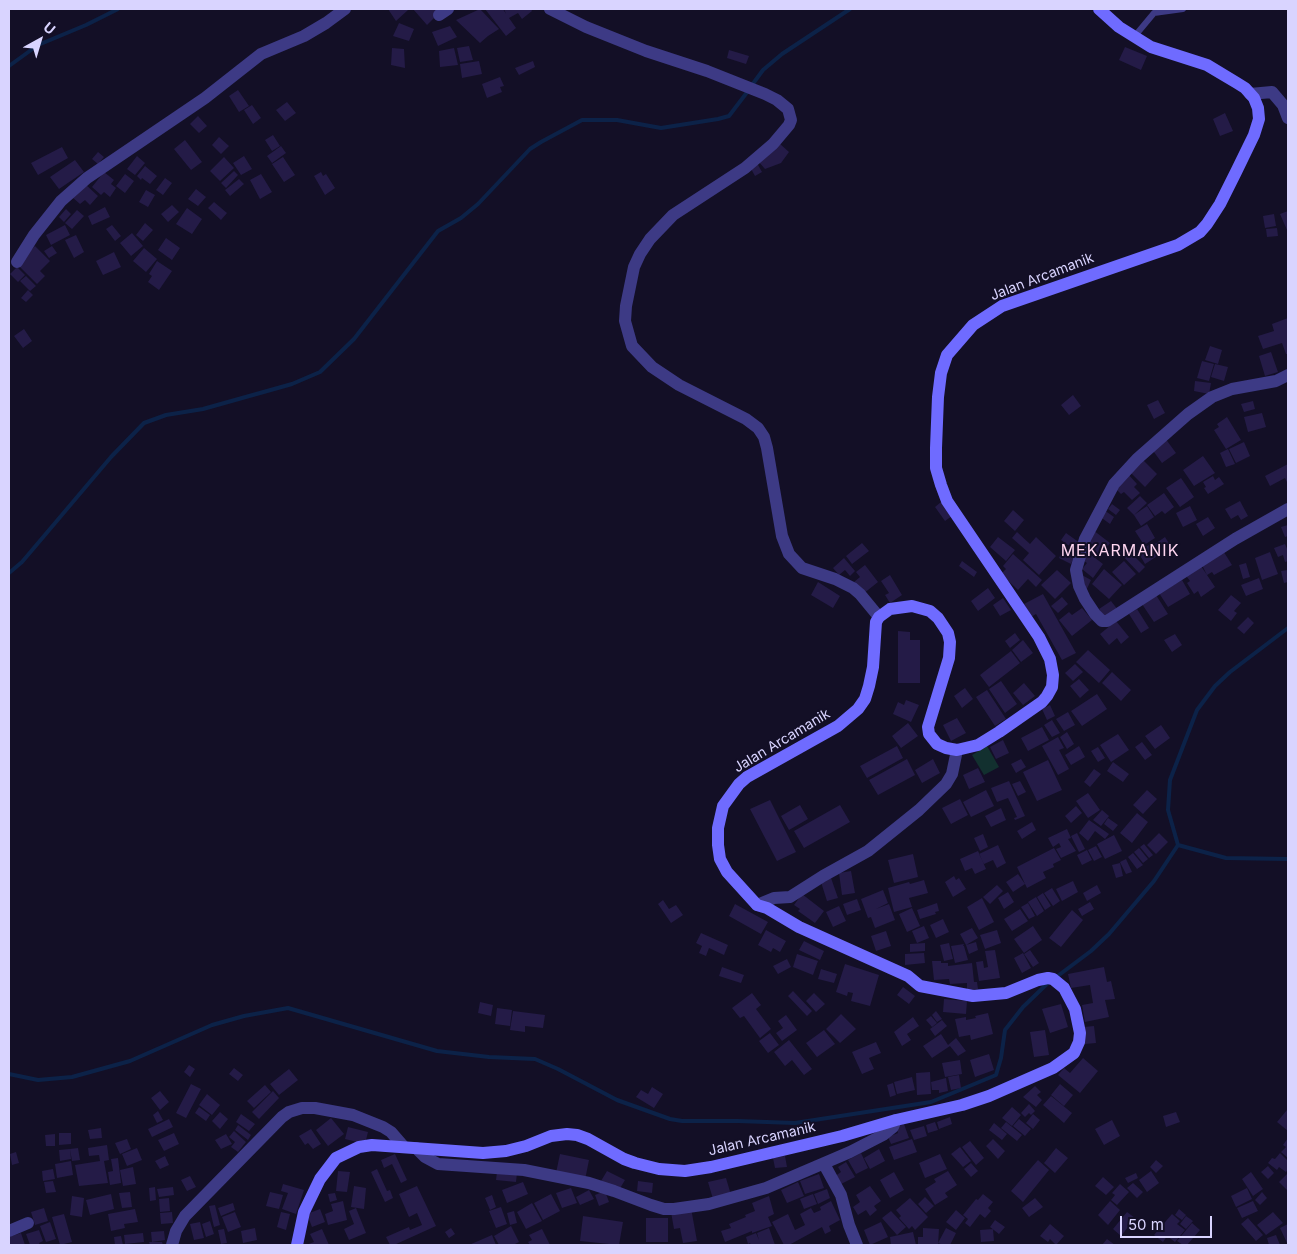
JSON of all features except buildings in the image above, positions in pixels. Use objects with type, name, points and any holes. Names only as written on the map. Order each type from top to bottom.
[{"type":"street","points":[[17,262],[34,235],[61,201],[87,178],[205,98],[261,54],[304,36],[326,23],[344,9]]},
{"type":"street","points":[[550,9],[586,28],[646,51],[707,71],[765,94],[777,100],[788,109],[791,120],[789,125],[773,144],[744,168],[673,215],[650,239],[634,267],[626,306],[625,321],[628,334],[632,346],[662,376],[731,411],[758,428],[764,437],[767,448],[782,536],[789,554],[802,568],[835,579],[853,588],[879,617],[890,610],[912,606],[930,611],[944,626],[950,642],[949,658],[930,720],[929,734],[937,744],[957,750],[952,774],[946,784],[920,810],[868,851],[822,876],[790,897],[774,898],[758,906]]},
{"type":"street","name":"Jalan Arcamanik","points":[[957,750],[978,745],[1042,702],[1048,696],[1052,687],[1053,674],[1050,659],[1039,637],[947,501],[941,485],[936,468],[938,398],[941,373],[947,355],[973,325],[1002,306],[1178,245],[1200,232],[1220,204],[1254,135],[1259,119],[1258,108],[1250,94],[1238,82],[1195,60],[1166,53],[1134,37],[1119,27],[1099,9]]},
{"type":"street","points":[[1250,94],[1268,92],[1275,95],[1283,105],[1288,118]]},
{"type":"street","points":[[1288,376],[1276,381],[1232,390],[1206,401],[1137,458],[1114,484],[1085,539],[1076,570],[1079,586],[1095,614],[1102,621],[1107,621],[1235,539],[1288,509]]},
{"type":"street","name":"Jalan Arcamanik","points":[[297,1245],[301,1223],[320,1179],[336,1158],[359,1147],[372,1145],[472,1153],[496,1152],[526,1146],[559,1134],[566,1134],[588,1139],[635,1163],[659,1169],[685,1171],[711,1167],[842,1136],[896,1120],[962,1105],[989,1096],[1053,1068],[1066,1060],[1076,1048],[1080,1033],[1075,1009],[1068,994],[1053,979],[1048,978],[1006,992],[973,996],[920,986],[908,976],[799,927],[767,908],[758,906],[727,872],[720,859],[718,828],[722,806],[733,789],[747,777],[838,726],[858,709],[865,699],[873,658],[874,629],[879,617]]},
{"type":"street","points":[[172,1245],[176,1231],[185,1216],[282,1117],[289,1112],[302,1108],[315,1108],[353,1115],[383,1127],[410,1147],[438,1164],[524,1170],[589,1183],[664,1209],[709,1204],[747,1194],[850,1152],[883,1135],[893,1127],[896,1120]]},
{"type":"street","points":[[824,1164],[842,1194],[849,1225],[857,1245]]},
{"type":"street","points":[[9,1231],[28,1223]]},
{"type":"lane","points":[[1134,37],[1154,14],[1183,9]]},
{"type":"green space","points":[[987,746],[999,767],[984,775],[972,755]]},
{"type":"waterway","points":[[9,66],[38,45],[118,9]]},
{"type":"waterway","points":[[752,85],[763,70],[782,54],[850,9]]},
{"type":"waterway","points":[[9,573],[22,562],[111,457],[144,423],[166,415],[203,409],[292,384],[320,372],[354,339],[438,231],[461,218],[478,204],[530,149],[582,120],[617,120],[661,128],[718,119],[729,116],[748,91]]},
{"type":"waterway","points":[[1055,978],[1091,951],[1109,934],[1154,881],[1178,845],[1168,810],[1170,780],[1197,710],[1215,686],[1230,672],[1288,628]]},
{"type":"waterway","points":[[1178,845],[1226,858],[1288,859]]},
{"type":"waterway","points":[[9,1074],[38,1080],[72,1077],[130,1061],[212,1025],[244,1016],[288,1008],[437,1051],[489,1057],[535,1059],[617,1100],[670,1119],[682,1121],[795,1123],[931,1102],[996,1075],[1001,1058],[1005,1030],[1023,1007],[1049,982]]},
{"type":"district","name":"MEKARMANIK","points":[[1120,551]]}]
